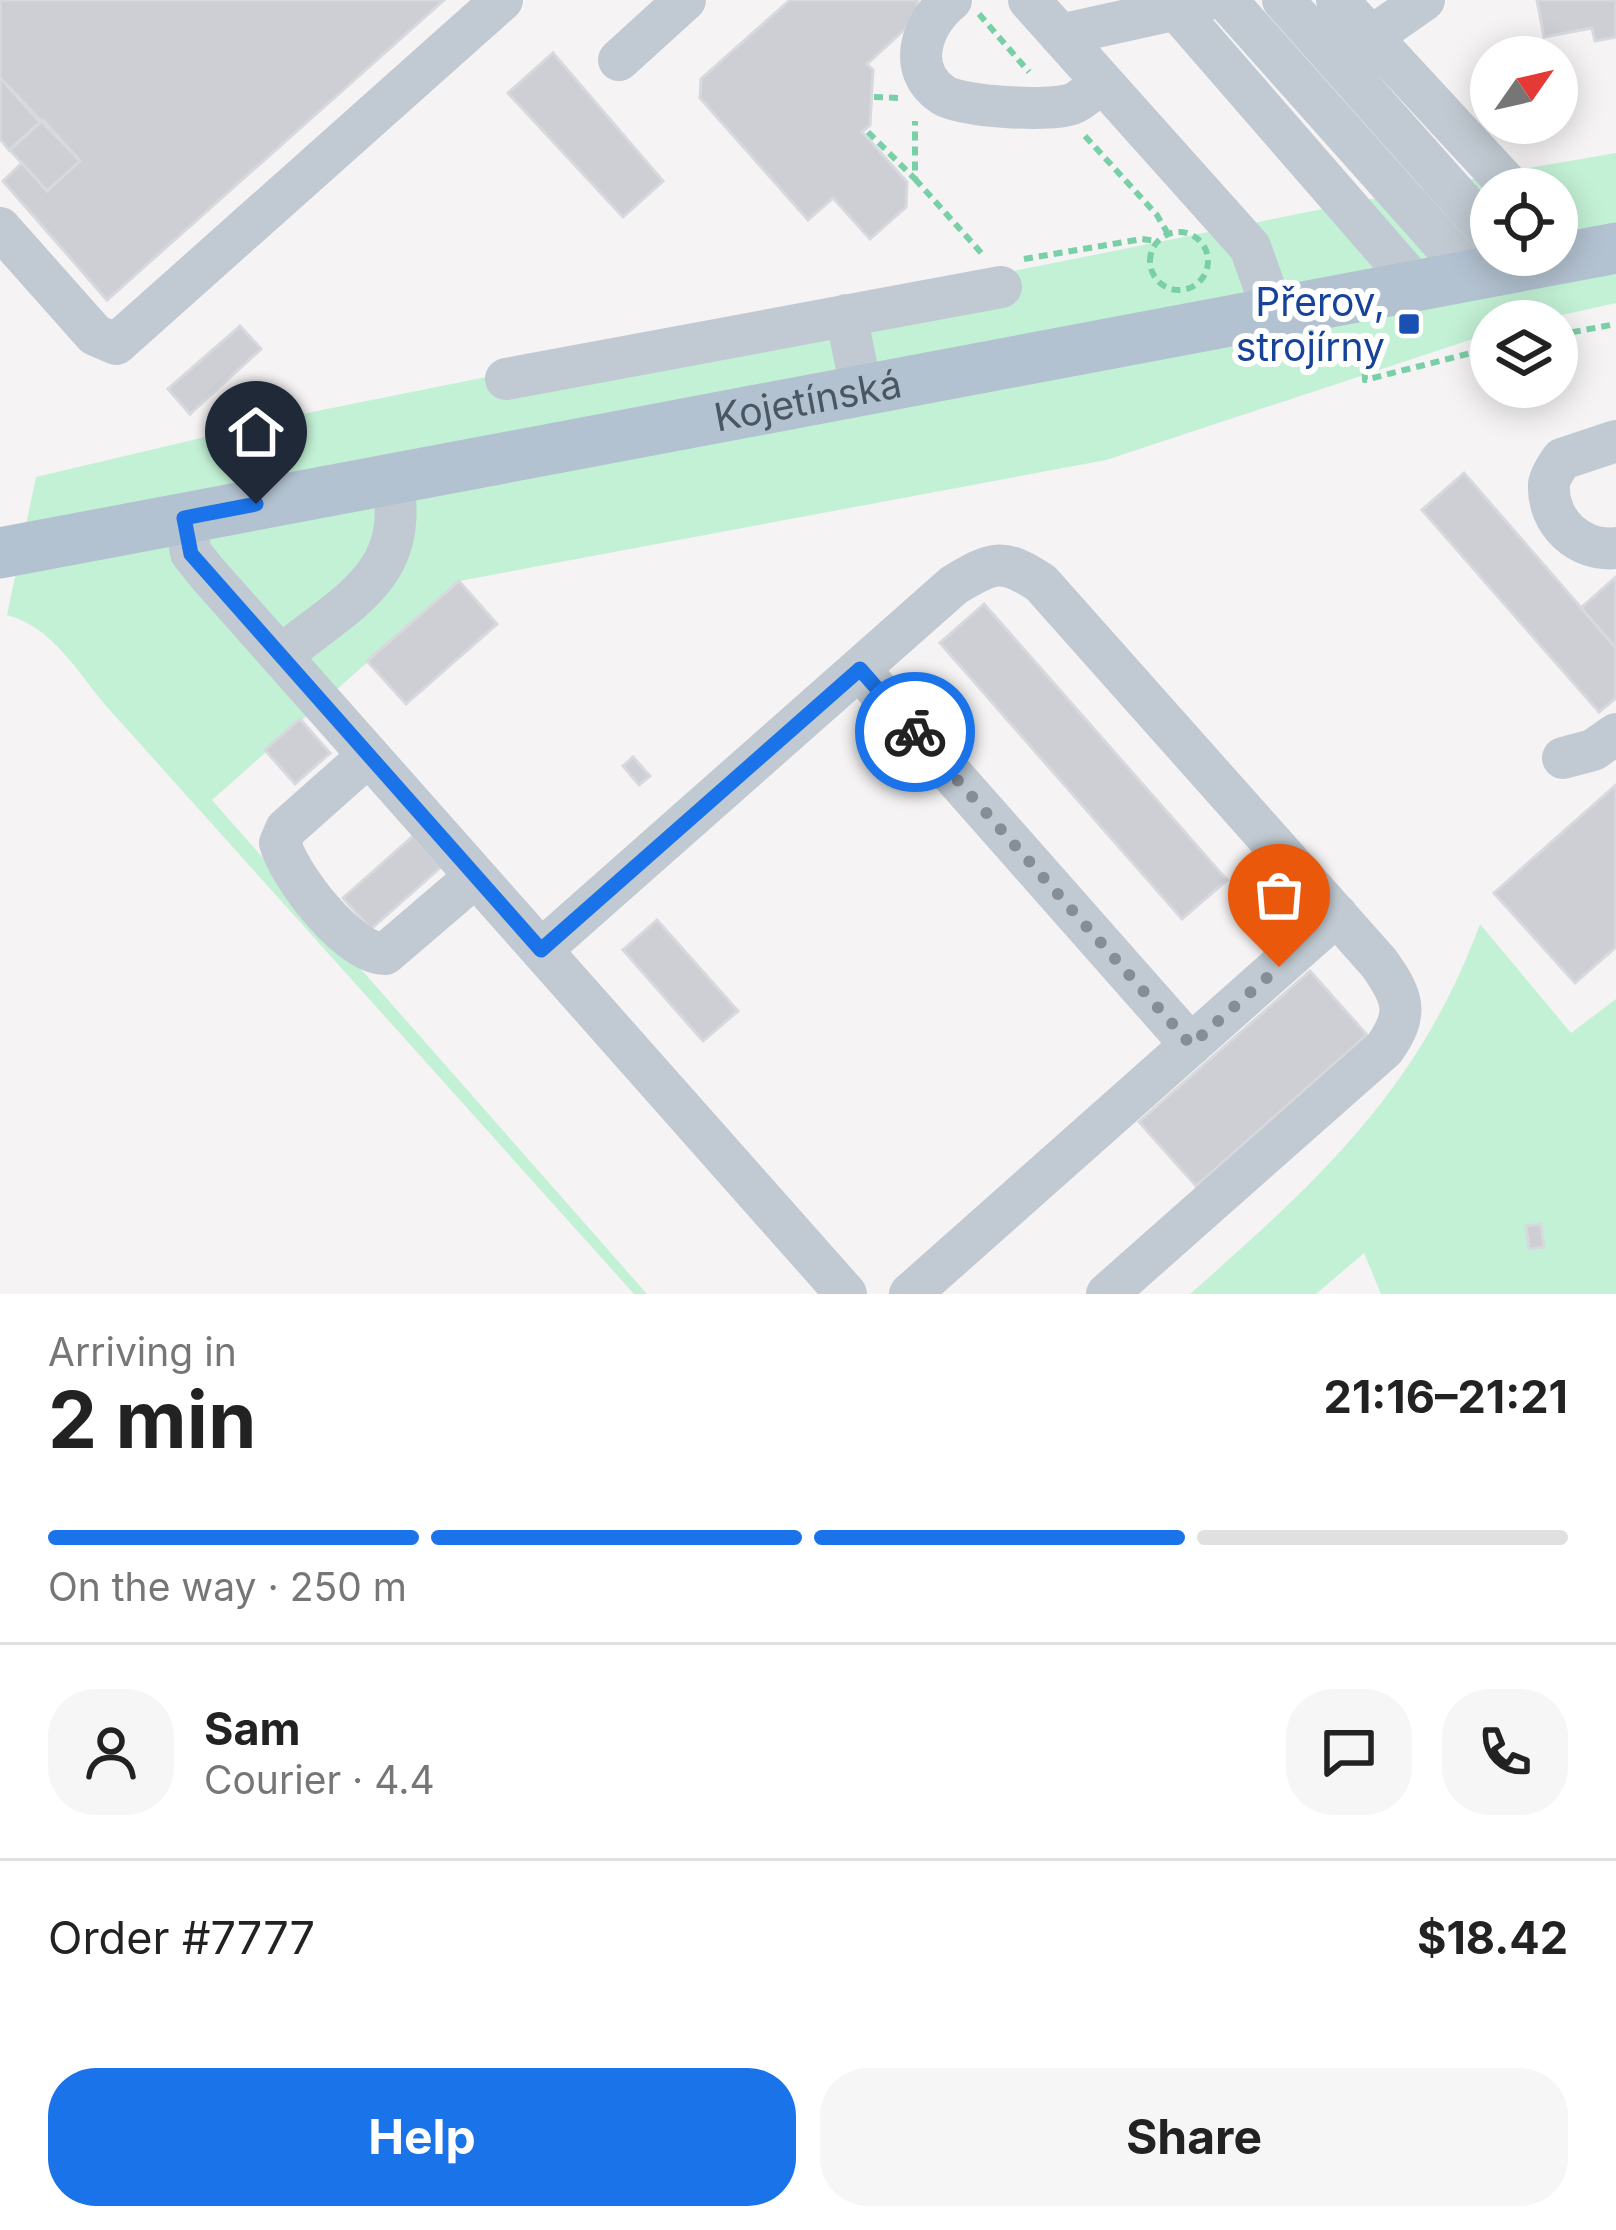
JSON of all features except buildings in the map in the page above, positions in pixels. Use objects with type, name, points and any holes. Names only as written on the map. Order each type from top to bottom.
[{"type":"main road","name":"Kojetínská","points":[[3,550],[1415,284],[1470,270]]},
{"type":"lane","points":[[0,228],[95,335],[116,344],[502,0]]},
{"type":"lane","points":[[619,60],[685,0]]},
{"type":"lane","points":[[950,0],[926,27],[922,41],[922,68],[945,96],[968,102],[1059,106],[1078,101],[1102,82]]},
{"type":"lane","points":[[1029,0],[1250,247],[1274,310]]},
{"type":"lane","points":[[1060,35],[1222,0],[1470,201]]},
{"type":"lane","points":[[1283,0],[1470,188]]},
{"type":"lane","points":[[1337,0],[1493,168]]},
{"type":"lane","points":[[1372,37],[1424,0]]},
{"type":"lane","points":[[1175,9],[1415,284]]},
{"type":"lane","points":[[506,379],[846,315],[996,276]]},
{"type":"lane","points":[[846,315],[861,388]]},
{"type":"lane","points":[[1616,441],[1562,459],[1549,481],[1554,513],[1577,541],[1596,550],[1616,548]]},
{"type":"lane","points":[[281,656],[376,578],[396,532],[392,479]]},
{"type":"lane","points":[[184,518],[191,554],[846,1294]]},
{"type":"lane","points":[[541,950],[954,585],[983,568],[1015,565],[1041,583],[1337,916],[1394,985],[1401,1004],[1400,1025],[1384,1049],[1107,1294]]},
{"type":"lane","points":[[860,669],[1191,1045]]},
{"type":"lane","points":[[1563,758],[1593,750],[1616,734]]},
{"type":"lane","points":[[368,757],[286,829],[280,843],[296,879],[359,948],[385,954],[475,877]]},
{"type":"lane","points":[[910,1294],[1337,916]]},
{"type":"path","points":[[874,97],[916,99]]},
{"type":"path","points":[[915,119],[915,179]]},
{"type":"path","points":[[868,132],[915,179],[996,276]]},
{"type":"path","points":[[1184,232],[1205,248],[1207,268],[1197,284],[1169,288],[1154,277],[1149,258],[1165,235],[1184,232]]},
{"type":"path","points":[[1578,331],[1616,323]]},
{"type":"path","points":[[1368,332],[1372,357],[1364,358],[1365,380],[1470,353]]},
{"type":"green space","points":[[1616,153],[1616,303],[1578,311],[1578,300],[1470,300],[1470,340],[1106,460],[459,581],[212,800],[647,1294],[634,1294],[108,708],[64,653],[38,630],[7,615],[36,477],[307,413],[1470,179],[1470,276],[1578,276],[1578,168],[1528,168]]},
{"type":"green space","points":[[1480,924],[1571,1033],[1616,999],[1616,1294],[1381,1294],[1364,1253],[1316,1294],[1190,1294],[1281,1212],[1360,1129],[1427,1036]]},
{"type":"way so far","points":[[915,732],[1191,1045],[1279,967]]},
{"type":"place","name":"Přerov, strojírny","points":[[1409,324]]},
{"type":"route","points":[[256,504],[184,518],[191,554],[541,950],[860,669],[915,732]]}]
